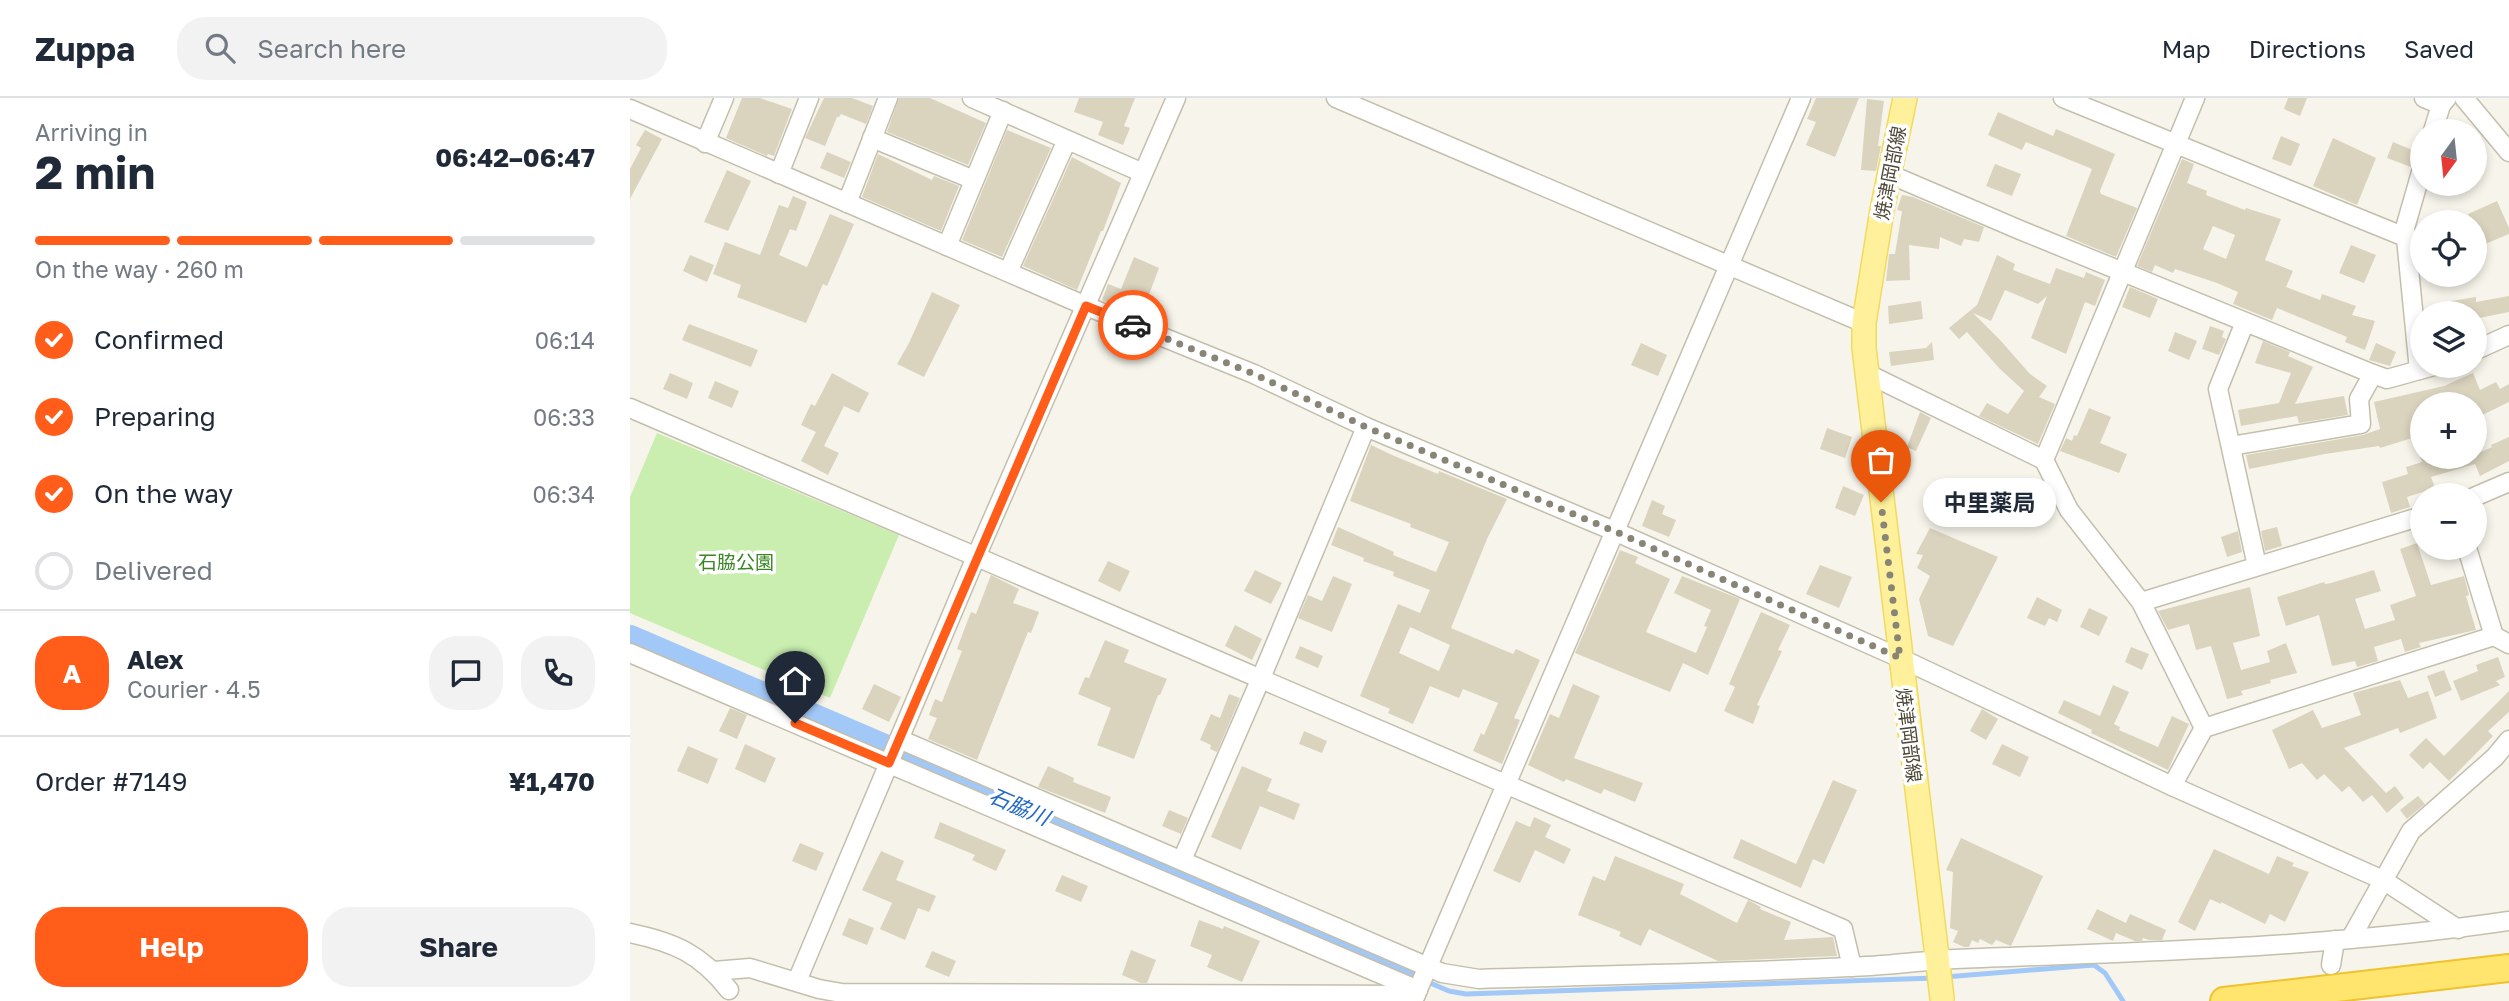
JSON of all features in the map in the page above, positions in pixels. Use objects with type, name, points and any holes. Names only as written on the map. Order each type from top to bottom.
[{"type":"highway","points":[[2224,1001],[2509,968]]},
{"type":"main road","name":"焼津岡部線","points":[[1905,98],[1889,174],[1864,323],[1866,373],[1942,998]]},
{"type":"street","points":[[705,142],[724,98]]},
{"type":"street","points":[[779,174],[809,98]]},
{"type":"street","points":[[846,203],[888,98]]},
{"type":"street","points":[[972,98],[1143,173]]},
{"type":"street","points":[[797,981],[976,557],[1176,98]]},
{"type":"street","points":[[1336,98],[1864,323]]},
{"type":"street","points":[[1415,995],[1801,98]]},
{"type":"street","points":[[2063,98],[2406,237]]},
{"type":"street","points":[[2044,460],[2194,98]]},
{"type":"street","points":[[2424,98],[2444,102],[2438,119]]},
{"type":"street","points":[[2464,98],[2509,152]]},
{"type":"street","points":[[630,109],[1086,306],[1254,374],[1366,427],[1614,531],[1900,658],[2172,786],[2383,880],[2458,929]]},
{"type":"street","points":[[947,246],[1003,111]]},
{"type":"street","points":[[872,138],[974,180]]},
{"type":"street","points":[[1008,272],[1067,139]]},
{"type":"street","points":[[1889,174],[2387,379],[2410,373]]},
{"type":"street","points":[[2414,196],[2404,228],[2416,301]]},
{"type":"street","points":[[2245,322],[2218,389],[2257,566]]},
{"type":"street","points":[[2487,345],[2509,335]]},
{"type":"street","points":[[1866,373],[2044,460],[2069,510],[2141,602],[2204,727]]},
{"type":"street","points":[[2231,446],[2361,424],[2359,399],[2374,374]]},
{"type":"street","points":[[630,408],[1843,929],[1852,967]]},
{"type":"street","points":[[1182,860],[1366,427]]},
{"type":"street","points":[[2487,491],[2509,482]]},
{"type":"street","points":[[2141,602],[2410,520]]},
{"type":"street","points":[[2172,786],[2204,727],[2501,640],[2472,560]]},
{"type":"street","points":[[630,653],[889,763],[1415,995]]},
{"type":"street","points":[[899,738],[1427,967],[1442,973],[1479,979],[1852,967],[1937,960],[2134,953],[2343,939],[2458,929],[2509,921]]},
{"type":"street","points":[[2331,965],[2343,939],[2383,880],[2411,831],[2495,757],[2509,740]]},
{"type":"street","points":[[630,933],[662,940],[693,954],[714,971],[729,990]]},
{"type":"street","points":[[714,971],[750,968],[819,989],[842,993],[1415,995]]},
{"type":"green space","name":"石脇公園","points":[[657,433],[899,535],[830,698],[630,613],[630,497]]},
{"type":"building","points":[[742,98],[760,98],[792,109],[774,156],[767,156],[726,138]]},
{"type":"building","points":[[824,98],[852,98],[873,106],[866,124],[841,114],[837,117],[825,146],[805,138]]},
{"type":"building","points":[[899,98],[930,98],[986,123],[968,165],[887,132]]},
{"type":"building","points":[[1079,98],[1135,98],[1124,126],[1130,128],[1123,145],[1098,135],[1103,122],[1074,112]]},
{"type":"building","points":[[1816,98],[1859,98],[1835,157],[1806,145],[1816,122],[1807,119]]},
{"type":"building","points":[[2288,98],[2307,98],[2300,116],[2284,109]]},
{"type":"building","points":[[1867,99],[1884,101],[1878,146],[1881,146],[1876,171],[1861,170]]},
{"type":"building","points":[[1998,112],[2053,136],[2056,129],[2115,154],[2101,194],[2137,208],[2116,257],[2066,236],[2092,169],[2026,142],[2022,150],[1988,135]]},
{"type":"building","points":[[645,130],[662,139],[630,199],[630,169],[641,148],[636,145]]},
{"type":"building","points":[[1007,130],[1051,148],[1002,257],[962,240]]},
{"type":"building","points":[[2281,136],[2300,144],[2291,166],[2272,159]]},
{"type":"building","points":[[2333,138],[2376,158],[2357,205],[2313,186]]},
{"type":"building","points":[[2393,142],[2410,149],[2410,167],[2387,158]]},
{"type":"building","points":[[827,152],[851,162],[844,178],[820,168]]},
{"type":"building","points":[[878,154],[932,180],[934,176],[959,186],[941,231],[862,197]]},
{"type":"building","points":[[1072,157],[1121,183],[1077,290],[1023,266]]},
{"type":"building","points":[[2182,159],[2194,164],[2187,183],[2207,191],[2206,195],[2245,210],[2246,208],[2281,219],[2265,260],[2293,271],[2286,287],[2320,300],[2322,294],[2356,306],[2352,315],[2375,321],[2365,350],[2345,342],[2347,337],[2277,308],[2272,320],[2233,304],[2238,292],[2217,283],[2175,269],[2173,273],[2155,265],[2152,272],[2137,266]],"holes":[[[2213,226],[2235,235],[2226,259],[2203,249]]]},
{"type":"building","points":[[1995,164],[2021,174],[2012,196],[1986,186]]},
{"type":"building","points":[[727,170],[751,181],[728,231],[704,222]]},
{"type":"building","points":[[1902,195],[1913,197],[1984,227],[1979,242],[1964,239],[1961,246],[1940,237],[1939,249],[1909,245],[1910,280],[1886,281],[1889,254],[1895,254],[1902,211],[1897,210]]},
{"type":"building","points":[[793,196],[807,202],[796,231],[790,229],[779,255],[807,267],[830,214],[854,224],[827,286],[823,284],[806,323],[737,297],[741,285],[713,274],[725,242],[760,255],[779,205],[788,208]]},
{"type":"building","points":[[2497,201],[2509,234],[2487,243],[2487,210],[2477,210]]},
{"type":"building","points":[[2351,245],[2376,255],[2364,283],[2339,273]]},
{"type":"building","points":[[690,255],[714,265],[707,282],[683,271]]},
{"type":"building","points":[[1997,255],[2015,264],[2013,270],[2050,284],[2056,268],[2084,278],[2086,272],[2105,280],[2095,306],[2085,302],[2066,354],[2031,338],[2047,296],[2038,304],[2005,290],[1991,321],[1973,313],[2030,374],[2047,386],[2039,397],[2055,404],[2038,444],[1979,416],[1987,403],[2008,414],[2024,391],[1967,332],[1959,339],[1949,328],[1977,305]]},
{"type":"building","points":[[1134,257],[1159,268],[1141,316],[1102,300],[1108,284],[1121,289]]},
{"type":"building","points":[[2130,287],[2158,299],[2150,318],[2122,307]]},
{"type":"building","points":[[932,292],[960,305],[924,377],[897,364]]},
{"type":"building","points":[[2509,296],[2509,312],[2487,316],[2487,301],[2482,301]]},
{"type":"building","points":[[2476,297],[2476,301],[2451,301]]},
{"type":"building","points":[[1921,301],[1923,319],[1889,324],[1888,306]]},
{"type":"building","points":[[689,324],[758,350],[751,367],[682,340]]},
{"type":"building","points":[[2210,326],[2224,331],[2222,337],[2226,339],[2219,355],[2202,349]]},
{"type":"building","points":[[2175,332],[2197,341],[2189,360],[2168,351]]},
{"type":"building","points":[[2263,341],[2290,352],[2288,356],[2313,367],[2295,404],[2344,396],[2348,415],[2299,423],[2297,416],[2241,426],[2238,410],[2279,403],[2291,373],[2255,363]]},
{"type":"building","points":[[1932,342],[1934,360],[1891,366],[1889,352],[1926,348]]},
{"type":"building","points":[[1641,343],[1667,355],[1658,376],[1631,365]]},
{"type":"building","points":[[2376,343],[2396,352],[2390,366],[2369,360]]},
{"type":"building","points":[[670,373],[693,383],[687,399],[663,389]]},
{"type":"building","points":[[832,373],[869,393],[859,413],[844,406],[824,446],[839,453],[828,475],[801,461],[816,432],[801,425],[811,404],[815,406]]},
{"type":"building","points":[[2462,378],[2475,378],[2480,390],[2496,382],[2500,389],[2509,384],[2509,402],[2487,413],[2487,392],[2418,392],[2444,386]]},
{"type":"building","points":[[715,381],[739,391],[732,408],[708,398]]},
{"type":"building","points":[[2410,394],[2410,439],[2380,448],[2325,454],[2249,469],[2246,455],[2363,435],[2380,429],[2374,402]]},
{"type":"building","points":[[2089,408],[2111,417],[2100,443],[2127,454],[2119,473],[2060,451],[2066,438],[2072,441],[2074,435],[2077,436]]},
{"type":"building","points":[[1920,412],[1931,418],[1916,451],[1907,447]]},
{"type":"building","points":[[1827,428],[1852,437],[1845,458],[1820,449]]},
{"type":"building","points":[[2509,437],[2509,461],[2480,476],[2477,469],[2487,469],[2487,449],[2492,447],[2491,445]]},
{"type":"building","points":[[1371,445],[1438,474],[1439,471],[1507,499],[1487,539],[1451,628],[1513,654],[1516,649],[1540,660],[1514,718],[1520,720],[1502,764],[1473,751],[1481,733],[1484,735],[1498,703],[1463,689],[1459,698],[1430,686],[1413,724],[1388,713],[1390,709],[1360,696],[1398,604],[1420,613],[1430,590],[1393,576],[1394,572],[1363,561],[1364,558],[1331,545],[1338,527],[1394,552],[1393,555],[1436,572],[1449,542],[1350,501]],"holes":[[[1410,627],[1450,645],[1439,671],[1399,653]]]},
{"type":"building","points":[[2406,467],[2458,469],[2431,477],[2433,483],[2410,483],[2410,496],[2407,497],[2410,507],[2391,513],[2382,482],[2408,474]]},
{"type":"building","points":[[1843,486],[1864,495],[1855,516],[1835,508]]},
{"type":"building","points":[[1652,500],[1665,506],[1662,514],[1676,520],[1669,537],[1642,526]]},
{"type":"building","points":[[2277,527],[2282,546],[2265,551],[2261,531]]},
{"type":"building","points":[[1930,528],[1998,557],[1953,646],[1928,636],[1919,599],[1930,576],[1917,568],[1923,555],[1916,554]]},
{"type":"building","points":[[2238,531],[2242,552],[2227,557],[2221,537]]},
{"type":"building","points":[[2410,545],[2410,560],[2423,560],[2431,585],[2464,576],[2469,595],[2466,596],[2476,630],[2419,643],[2421,647],[2405,652],[2401,639],[2374,647],[2378,661],[2357,667],[2355,661],[2332,666],[2319,615],[2286,626],[2277,597],[2374,570],[2381,591],[2355,599],[2365,629],[2395,620],[2390,605],[2416,596],[2400,549]]},
{"type":"building","points":[[1620,550],[1638,557],[1635,563],[1670,579],[1646,632],[1696,653],[1711,610],[1674,593],[1682,576],[1740,599],[1708,675],[1683,663],[1670,692],[1575,653]]},
{"type":"building","points":[[1108,561],[1130,571],[1120,592],[1098,581]]},
{"type":"building","points":[[1820,565],[1852,577],[1839,608],[1806,594]]},
{"type":"building","points":[[1255,570],[1282,583],[1271,604],[1244,591]]},
{"type":"building","points":[[991,575],[1019,589],[1013,603],[1039,612],[1031,633],[1028,632],[977,760],[928,739],[937,718],[929,715],[935,699],[942,702],[962,651],[957,649],[964,630],[971,612],[976,614]]},
{"type":"building","points":[[1333,576],[1352,584],[1332,632],[1298,618],[1308,595],[1322,601]]},
{"type":"building","points":[[2250,587],[2260,636],[2233,643],[2241,670],[2270,662],[2267,651],[2286,643],[2297,673],[2270,680],[2271,683],[2241,691],[2243,695],[2227,699],[2211,646],[2196,650],[2189,624],[2168,630],[2158,611]]},
{"type":"building","points":[[2037,597],[2062,610],[2057,622],[2049,618],[2045,626],[2027,618]]},
{"type":"building","points":[[2089,608],[2108,617],[2099,636],[2080,627]]},
{"type":"building","points":[[1761,612],[1790,625],[1778,650],[1782,651],[1757,705],[1760,706],[1753,724],[1724,711],[1735,687],[1729,684]]},
{"type":"building","points":[[1235,625],[1262,639],[1252,660],[1225,646]]},
{"type":"building","points":[[1105,640],[1129,650],[1124,662],[1167,679],[1158,695],[1134,759],[1097,745],[1111,708],[1078,694],[1085,677],[1089,678]]},
{"type":"building","points":[[1300,646],[1323,656],[1318,668],[1295,658]]},
{"type":"building","points":[[2131,647],[2149,654],[2142,670],[2125,662]]},
{"type":"building","points":[[2498,657],[2505,677],[2496,681],[2500,685],[2461,701],[2453,681],[2478,671],[2476,665]]},
{"type":"building","points":[[2444,670],[2452,690],[2435,697],[2427,676]]},
{"type":"building","points":[[2400,680],[2408,698],[2428,691],[2437,718],[2400,733],[2398,728],[2344,748],[2386,793],[2395,786],[2404,798],[2387,813],[2372,795],[2363,802],[2349,786],[2342,792],[2324,774],[2317,780],[2302,763],[2289,769],[2272,730],[2313,710],[2322,728],[2361,715],[2353,693]]},
{"type":"building","points":[[874,684],[901,697],[889,722],[862,709]]},
{"type":"building","points":[[1573,684],[1600,696],[1574,758],[1643,783],[1635,802],[1604,789],[1601,794],[1566,779],[1564,782],[1528,765],[1550,714],[1559,718]]},
{"type":"building","points":[[2113,685],[2129,692],[2114,724],[2120,727],[2119,730],[2158,747],[2172,716],[2189,724],[2168,770],[2091,733],[2092,730],[2058,713],[2064,700],[2100,716]]},
{"type":"building","points":[[2509,691],[2509,712],[2488,731],[2493,736],[2449,781],[2430,762],[2423,769],[2409,755],[2426,738],[2444,756]]},
{"type":"building","points":[[1229,694],[1240,698],[1217,752],[1210,749],[1211,745],[1200,740],[1211,714],[1220,718]]},
{"type":"building","points":[[730,708],[747,715],[737,739],[719,731]]},
{"type":"building","points":[[1982,709],[1998,719],[1986,740],[1970,731]]},
{"type":"building","points":[[1304,731],[1327,741],[1322,753],[1299,744]]},
{"type":"building","points":[[745,744],[776,758],[765,783],[735,769]]},
{"type":"building","points":[[2002,744],[2029,757],[2020,777],[1992,764]]},
{"type":"building","points":[[688,746],[718,759],[708,784],[677,771]]},
{"type":"building","points":[[1048,766],[1074,778],[1073,782],[1111,797],[1105,813],[1038,787]]},
{"type":"building","points":[[1242,766],[1272,779],[1267,791],[1300,804],[1294,820],[1260,806],[1241,850],[1211,837]]},
{"type":"building","points":[[1833,780],[1857,790],[1824,864],[1813,859],[1801,888],[1733,858],[1741,839],[1796,864]]},
{"type":"building","points":[[2418,796],[2425,804],[2407,819],[2400,810]]},
{"type":"building","points":[[1169,810],[1188,818],[1181,834],[1162,826]]},
{"type":"building","points":[[1534,817],[1551,825],[1545,837],[1571,849],[1564,864],[1535,850],[1520,883],[1493,871],[1516,821],[1530,827]]},
{"type":"building","points":[[940,822],[1006,850],[996,871],[972,860],[975,855],[934,838]]},
{"type":"building","points":[[1961,838],[2043,876],[2011,946],[1996,940],[1992,945],[1980,939],[1978,943],[1972,940],[1969,947],[1953,942],[1958,931],[1950,928],[1953,872],[1946,870]]},
{"type":"building","points":[[800,843],[824,853],[816,871],[792,861]]},
{"type":"building","points":[[2214,849],[2269,874],[2277,856],[2294,863],[2292,866],[2309,872],[2285,922],[2270,914],[2265,924],[2210,899],[2195,931],[2178,922]]},
{"type":"building","points":[[881,851],[904,861],[896,880],[936,896],[929,912],[918,908],[905,940],[880,929],[892,903],[862,890]]},
{"type":"building","points":[[1615,856],[1684,884],[1680,894],[1737,923],[1748,900],[1761,907],[1760,909],[1791,922],[1784,940],[1833,937],[1837,956],[1718,961],[1649,929],[1641,946],[1619,936],[1621,932],[1578,915],[1593,876],[1605,881]]},
{"type":"building","points":[[1062,875],[1088,886],[1081,902],[1055,891]]},
{"type":"building","points":[[2097,909],[2126,923],[2130,914],[2166,930],[2162,940],[2143,938],[2142,941],[2135,941],[2116,933],[2113,941],[2087,929]]},
{"type":"building","points":[[849,918],[874,928],[867,945],[842,935]]},
{"type":"building","points":[[1199,920],[1223,929],[1224,926],[1260,941],[1242,982],[1207,967],[1212,955],[1190,946]]},
{"type":"building","points":[[1131,950],[1156,960],[1147,983],[1122,975]]},
{"type":"building","points":[[932,951],[956,961],[949,977],[925,967]]},
{"type":"waterway","name":"石脇川","points":[[630,640],[1409,974]]},
{"type":"waterway","points":[[1945,977],[2094,965],[2105,973],[2123,1001]]},
{"type":"waterway","points":[[1409,974],[1449,991],[1466,994],[1935,978]]},
{"type":"way so far","points":[[1133,325],[1254,374],[1366,427],[1614,531],[1900,658],[1881,502]]},
{"type":"place","name":"中里薬局","points":[[1881,502]]},
{"type":"route","points":[[795,723],[889,763],[1086,306],[1133,325]]}]
